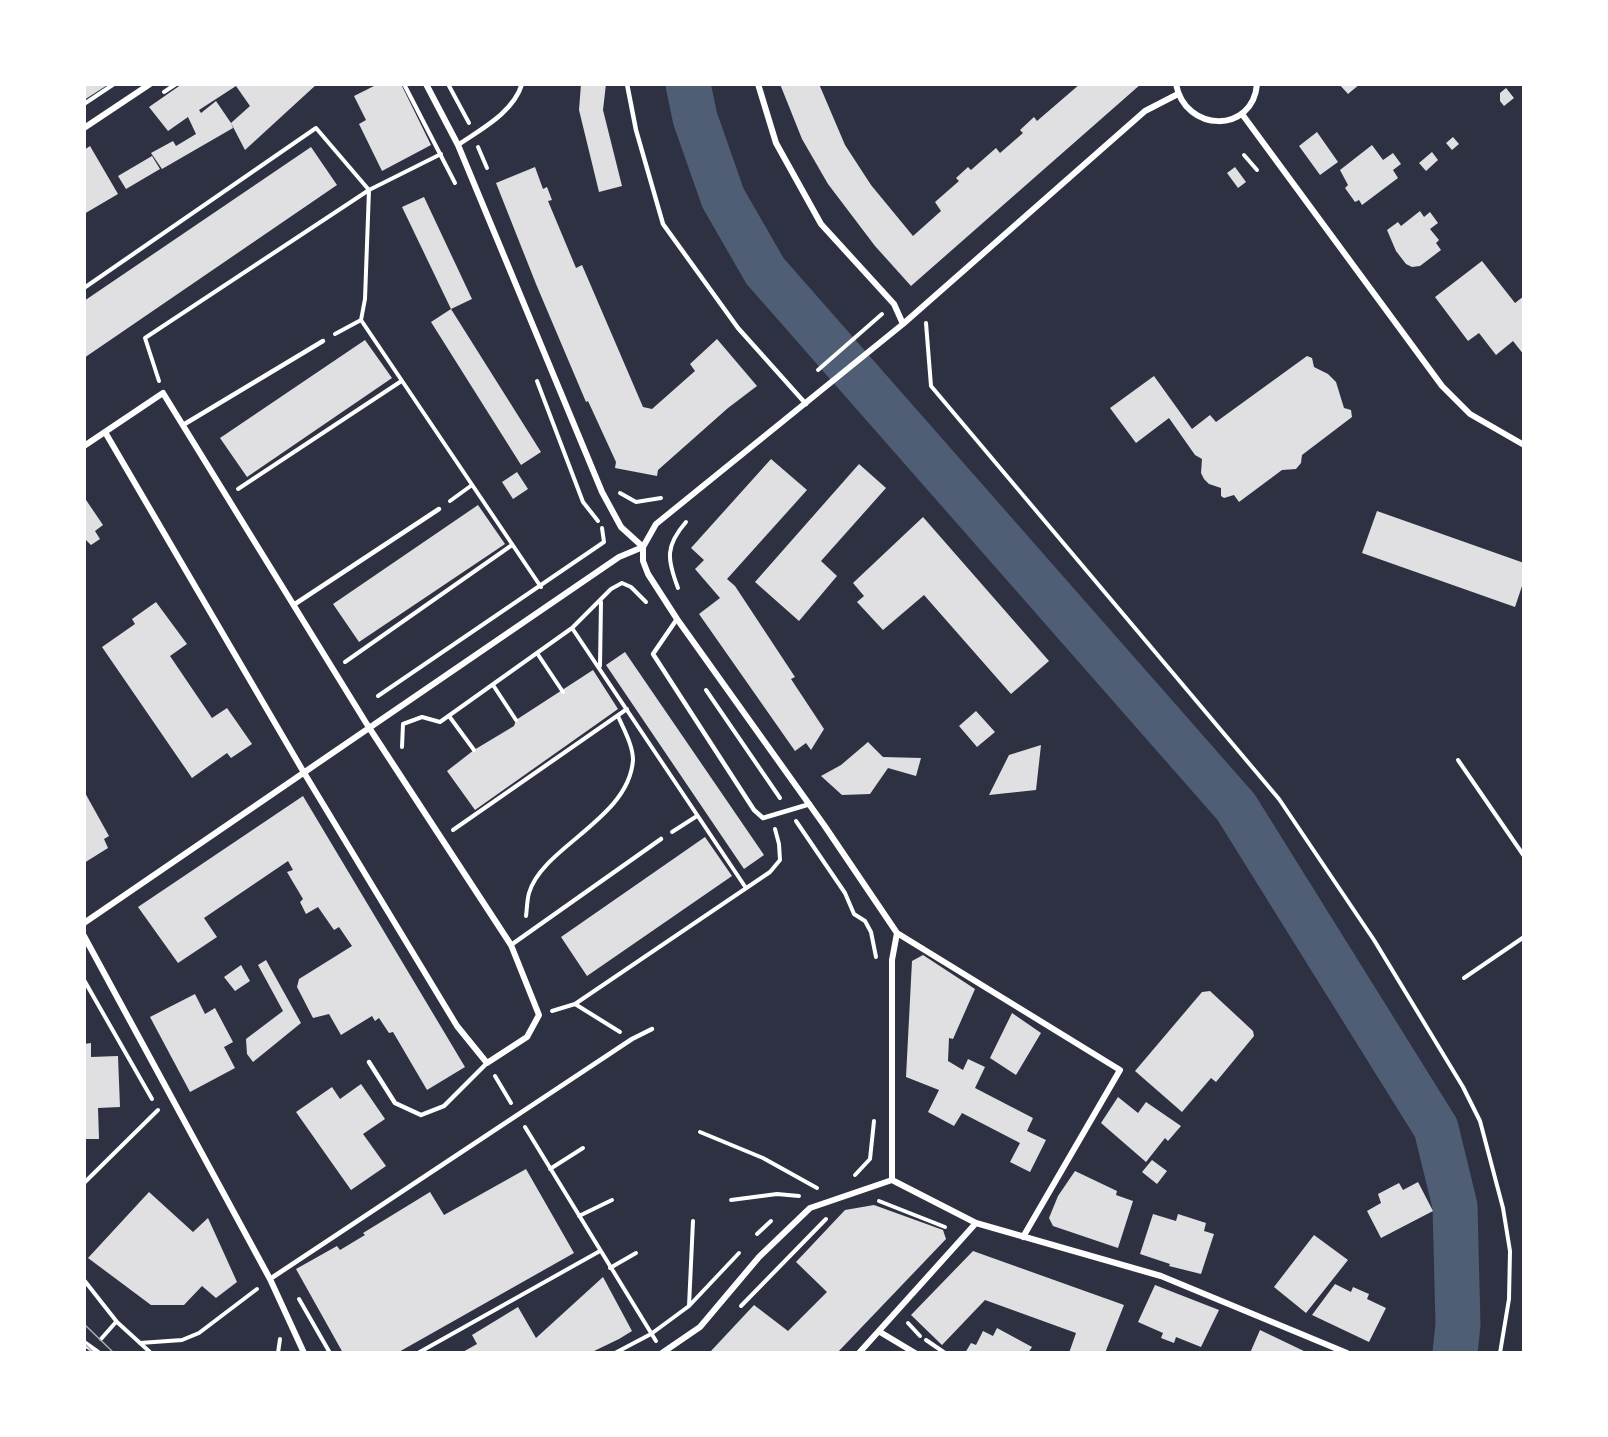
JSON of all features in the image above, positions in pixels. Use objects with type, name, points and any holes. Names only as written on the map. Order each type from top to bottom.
[{"type":"street","points":[[84,128],[150,84]]},
{"type":"street","points":[[426,84],[458,145],[602,492],[621,527],[643,547]]},
{"type":"street","points":[[758,84],[776,143],[821,224],[894,304],[903,324]]},
{"type":"street","points":[[1176,84],[1178,94],[1188,111],[1205,121],[1224,122],[1242,114],[1251,103],[1257,84]]},
{"type":"street","points":[[1023,1237],[1120,1070],[897,933],[810,804],[677,619],[648,574],[643,561],[643,547],[656,524],[903,324],[1145,111],[1178,94]]},
{"type":"street","points":[[1242,114],[1442,386],[1470,414],[1524,445]]},
{"type":"street","points":[[84,446],[105,432],[164,393],[368,726],[511,945],[539,1016],[527,1037],[487,1063],[457,1026],[303,771],[105,432]]},
{"type":"street","points":[[84,923],[368,726],[619,557],[643,547]]},
{"type":"street","points":[[892,1180],[892,960],[897,933]]},
{"type":"street","points":[[84,936],[270,1279],[304,1353]]},
{"type":"street","points":[[662,1353],[700,1328],[759,1257],[810,1208],[892,1180],[975,1223],[1161,1275],[1347,1353]]},
{"type":"street","points":[[859,1353],[975,1223]]},
{"type":"street","points":[[880,1332],[915,1353]]},
{"type":"street","points":[[84,1343],[98,1353]]},
{"type":"lane","points":[[458,145],[501,115],[519,94],[522,84]]},
{"type":"lane","points":[[627,84],[636,130],[663,224],[738,328],[806,404]]},
{"type":"lane","points":[[183,425],[323,341]]},
{"type":"lane","points":[[295,604],[439,509]]},
{"type":"lane","points":[[677,619],[653,654],[754,810],[763,818],[790,812],[810,804]]},
{"type":"lane","points":[[511,945],[662,839]]},
{"type":"lane","points":[[270,1279],[632,1039],[652,1029]]},
{"type":"lane","points":[[369,1062],[395,1103],[421,1115],[444,1106],[487,1063]]},
{"type":"path","points":[[84,104],[114,84]]},
{"type":"path","points":[[404,84],[459,191]]},
{"type":"path","points":[[448,84],[488,170]]},
{"type":"path","points":[[84,288],[316,128],[369,190],[365,299],[361,320],[400,382],[540,587]]},
{"type":"path","points":[[164,393],[145,338],[369,190],[458,145]]},
{"type":"path","points":[[1244,155],[1257,170]]},
{"type":"path","points":[[794,390],[886,311]]},
{"type":"path","points":[[917,311],[927,324],[931,386],[1279,799],[1374,940],[1463,1087],[1480,1121],[1503,1208],[1510,1251],[1509,1299],[1500,1353]]},
{"type":"path","points":[[323,341],[361,320]]},
{"type":"path","points":[[378,696],[604,542],[604,533],[598,521],[583,502],[535,375]]},
{"type":"path","points":[[227,495],[400,382]]},
{"type":"path","points":[[439,509],[472,485]]},
{"type":"path","points":[[618,490],[636,502],[660,499],[667,494]]},
{"type":"path","points":[[679,591],[671,570],[668,550],[676,533],[688,519]]},
{"type":"path","points":[[334,669],[512,545]]},
{"type":"path","points":[[402,747],[403,724],[422,717],[440,722],[572,628],[611,589],[622,584],[631,587],[647,603],[667,633]]},
{"type":"path","points":[[600,602],[600,667]]},
{"type":"path","points":[[572,628],[746,888]]},
{"type":"path","points":[[537,653],[562,692]]},
{"type":"path","points":[[699,680],[845,893],[854,914],[865,921],[871,932],[876,963]]},
{"type":"path","points":[[493,685],[516,720]]},
{"type":"path","points":[[441,838],[627,709]]},
{"type":"path","points":[[449,716],[474,750]]},
{"type":"path","points":[[524,936],[529,892],[541,872],[594,825],[618,796],[629,773],[633,758],[618,716]]},
{"type":"path","points":[[1458,760],[1524,856]]},
{"type":"path","points":[[662,839],[696,816]]},
{"type":"path","points":[[539,1016],[574,1004],[770,872],[780,860],[779,844],[771,816]]},
{"type":"path","points":[[1464,978],[1524,937]]},
{"type":"path","points":[[84,980],[164,1120]]},
{"type":"path","points":[[574,1004],[632,1039]]},
{"type":"path","points":[[487,1063],[651,1334]]},
{"type":"path","points":[[84,1183],[158,1110]]},
{"type":"path","points":[[849,1179],[861,1171],[870,1159],[874,1116]]},
{"type":"path","points":[[700,1131],[763,1158],[817,1188],[799,1196],[792,1202]]},
{"type":"path","points":[[550,1169],[583,1148]]},
{"type":"path","points":[[731,1200],[777,1194],[799,1196]]},
{"type":"path","points":[[579,1216],[612,1200]]},
{"type":"path","points":[[873,1200],[945,1227]]},
{"type":"path","points":[[755,1237],[777,1215]]},
{"type":"path","points":[[738,1308],[830,1215]]},
{"type":"path","points":[[689,1306],[693,1221]]},
{"type":"path","points":[[615,1353],[651,1334],[689,1306],[747,1245]]},
{"type":"path","points":[[418,1353],[600,1251]]},
{"type":"path","points":[[610,1268],[636,1253]]},
{"type":"path","points":[[283,1270],[330,1353]]},
{"type":"path","points":[[140,1343],[182,1340],[199,1333],[270,1279]]},
{"type":"path","points":[[84,1280],[117,1322],[151,1353]]},
{"type":"path","points":[[251,1280],[256,1290]]},
{"type":"building","points":[[84,84],[109,84],[84,100]]},
{"type":"building","points":[[182,84],[317,84],[245,150],[231,123],[233,128],[162,169],[151,153],[173,141],[176,146],[196,134],[188,117],[168,131],[149,107]],"holes":[[[236,86],[250,106],[231,123],[216,101],[201,113],[199,110]]]},
{"type":"building","points":[[378,84],[401,84],[431,145],[382,171],[359,124],[366,120],[354,96]]},
{"type":"building","points":[[581,84],[606,84],[603,110],[622,186],[599,192],[579,110]]},
{"type":"building","points":[[780,84],[819,84],[845,145],[871,185],[913,236],[941,211],[935,202],[959,181],[956,178],[968,167],[971,170],[996,148],[1000,153],[1023,133],[1020,130],[1034,117],[1037,121],[1080,84],[1141,84],[911,286],[875,246],[828,184],[802,139]]},
{"type":"building","points":[[1339,84],[1360,84],[1348,94]]},
{"type":"building","points":[[1506,88],[1514,98],[1504,106],[1500,101],[1500,93]]},
{"type":"building","points":[[1317,132],[1338,162],[1320,175],[1299,146]]},
{"type":"building","points":[[1453,137],[1459,144],[1452,150],[1446,143]]},
{"type":"building","points":[[1372,145],[1383,160],[1393,153],[1401,164],[1393,170],[1398,178],[1362,205],[1359,200],[1355,202],[1345,188],[1348,185],[1340,170]]},
{"type":"building","points":[[90,146],[118,194],[84,214],[84,150]]},
{"type":"building","points":[[311,147],[337,185],[84,358],[84,301]]},
{"type":"building","points":[[1432,152],[1438,160],[1426,171],[1419,163]]},
{"type":"building","points":[[152,156],[160,169],[126,189],[118,176]]},
{"type":"building","points":[[535,167],[543,189],[547,187],[552,200],[548,201],[576,268],[582,265],[643,407],[652,409],[695,371],[690,364],[717,339],[757,386],[728,408],[658,470],[657,476],[615,468],[616,462],[588,401],[586,402],[496,183]]},
{"type":"building","points":[[1235,167],[1246,182],[1238,188],[1227,173]]},
{"type":"building","points":[[424,197],[472,299],[451,309],[402,207]]},
{"type":"building","points":[[1420,211],[1424,217],[1430,212],[1438,223],[1430,229],[1439,240],[1436,243],[1441,250],[1420,266],[1412,267],[1406,264],[1396,251],[1387,230],[1398,222],[1401,226]]},
{"type":"building","points":[[1482,261],[1515,303],[1524,296],[1524,355],[1513,341],[1496,355],[1479,333],[1468,341],[1435,297]]},
{"type":"building","points":[[451,309],[541,452],[521,465],[431,322]]},
{"type":"building","points":[[365,340],[392,378],[247,477],[220,438]]},
{"type":"building","points":[[1307,356],[1312,358],[1314,367],[1328,374],[1336,382],[1344,408],[1351,410],[1352,417],[1302,455],[1301,463],[1296,469],[1282,470],[1239,502],[1234,495],[1224,498],[1221,496],[1221,488],[1209,484],[1204,479],[1201,473],[1202,459],[1195,455],[1169,418],[1136,443],[1110,408],[1154,376],[1192,429],[1210,415],[1216,422]]},
{"type":"building","points":[[771,459],[807,490],[727,579],[735,586],[795,677],[791,679],[824,729],[811,750],[806,743],[795,751],[699,614],[720,598],[695,569],[704,560],[691,548]]},
{"type":"building","points":[[859,464],[886,488],[821,561],[837,576],[799,621],[755,582]]},
{"type":"building","points":[[517,472],[528,489],[513,499],[502,482]]},
{"type":"building","points":[[84,497],[103,525],[95,531],[100,539],[91,545],[84,538]]},
{"type":"building","points":[[478,505],[505,544],[359,642],[333,604]]},
{"type":"building","points":[[1377,511],[1524,563],[1524,580],[1515,607],[1362,553]]},
{"type":"building","points":[[923,517],[1049,661],[1011,694],[924,595],[883,630],[857,602],[864,596],[853,583]]},
{"type":"building","points":[[156,602],[187,644],[170,656],[212,718],[227,708],[252,744],[231,758],[227,753],[192,778],[102,647],[135,624],[132,619]]},
{"type":"building","points":[[625,652],[764,855],[744,869],[606,665]]},
{"type":"building","points":[[593,670],[618,709],[475,810],[447,771],[474,750],[514,726],[516,720]]},
{"type":"building","points":[[976,711],[995,732],[977,747],[959,726]]},
{"type":"building","points":[[868,742],[883,757],[921,758],[916,776],[888,768],[870,794],[842,795],[821,776],[841,765]]},
{"type":"building","points":[[1041,745],[1036,790],[989,795],[1009,755]]},
{"type":"building","points":[[84,791],[109,836],[104,839],[108,848],[84,863]]},
{"type":"building","points":[[303,796],[465,1067],[427,1090],[393,1032],[389,1033],[379,1018],[375,1021],[372,1016],[341,1035],[329,1014],[313,1018],[297,987],[299,979],[352,946],[339,927],[334,930],[318,907],[306,914],[300,902],[303,899],[287,872],[293,870],[288,861],[204,918],[217,937],[178,963],[138,907]]},
{"type":"building","points":[[705,837],[732,876],[587,976],[561,937]]},
{"type":"building","points":[[923,955],[975,989],[953,1039],[949,1038],[948,1061],[963,1070],[968,1059],[985,1067],[975,1088],[1033,1118],[1027,1131],[1046,1140],[1030,1172],[1010,1162],[1020,1143],[962,1113],[954,1126],[928,1112],[939,1090],[906,1077],[912,961]]},
{"type":"building","points":[[266,960],[301,1023],[253,1062],[247,1054],[246,1039],[283,1011],[258,965]]},
{"type":"building","points":[[241,965],[250,981],[235,991],[224,977]]},
{"type":"building","points":[[1210,991],[1253,1031],[1254,1036],[1216,1082],[1211,1078],[1182,1112],[1135,1071],[1202,992]]},
{"type":"building","points":[[195,994],[205,1014],[215,1008],[233,1042],[224,1047],[235,1068],[190,1092],[150,1017]]},
{"type":"building","points":[[1012,1013],[1041,1033],[1016,1075],[990,1058]]},
{"type":"building","points":[[91,1043],[91,1057],[118,1056],[120,1107],[98,1108],[99,1139],[84,1139],[84,1044]]},
{"type":"building","points":[[361,1084],[385,1119],[363,1134],[386,1166],[351,1190],[296,1112],[332,1087],[340,1099]]},
{"type":"building","points":[[1118,1097],[1138,1113],[1146,1102],[1181,1126],[1168,1141],[1165,1138],[1146,1162],[1101,1123]]},
{"type":"building","points":[[1152,1160],[1167,1171],[1157,1184],[1142,1172]]},
{"type":"building","points":[[526,1169],[574,1253],[397,1353],[343,1353],[296,1269],[337,1246],[340,1250],[365,1235],[363,1233],[430,1192],[444,1215]]},
{"type":"building","points":[[1075,1171],[1117,1191],[1116,1195],[1133,1201],[1118,1248],[1053,1226],[1049,1218],[1058,1196]]},
{"type":"building","points":[[1418,1182],[1433,1211],[1381,1238],[1367,1211],[1381,1203],[1378,1194],[1399,1183],[1403,1190]]},
{"type":"building","points":[[149,1192],[193,1232],[208,1218],[237,1282],[216,1298],[202,1286],[184,1305],[151,1305],[88,1258]]},
{"type":"building","points":[[874,1205],[943,1230],[946,1239],[837,1353],[713,1353],[711,1351],[754,1305],[788,1331],[827,1292],[796,1262],[845,1210]]},
{"type":"building","points":[[1153,1214],[1176,1221],[1178,1214],[1206,1223],[1204,1231],[1214,1234],[1201,1274],[1169,1266],[1170,1264],[1140,1254]]},
{"type":"building","points":[[1314,1235],[1348,1260],[1306,1313],[1274,1287]]},
{"type":"building","points":[[973,1251],[1124,1305],[1105,1353],[1069,1353],[1076,1333],[985,1300],[942,1345],[911,1315]]},
{"type":"building","points":[[603,1277],[632,1331],[619,1339],[590,1353],[461,1353],[477,1344],[472,1335],[518,1307],[536,1338]]},
{"type":"building","points":[[1335,1284],[1351,1292],[1353,1287],[1369,1294],[1367,1299],[1386,1308],[1369,1342],[1312,1315]]},
{"type":"building","points":[[1155,1285],[1219,1310],[1201,1347],[1176,1337],[1174,1343],[1161,1338],[1163,1333],[1138,1322]]},
{"type":"building","points":[[997,1328],[1032,1347],[1028,1353],[965,1353],[971,1343],[976,1345],[983,1331],[993,1336]]},
{"type":"building","points":[[1260,1330],[1308,1353],[1250,1353]]},
{"type":"waterway","points":[[688,84],[695,118],[723,198],[765,271],[1236,807],[1436,1128],[1455,1206],[1458,1325],[1455,1353]]},
{"type":"tram line","points":[[84,1324],[114,1353]]},
{"type":"tram line","points":[[84,1343],[94,1353]]}]
